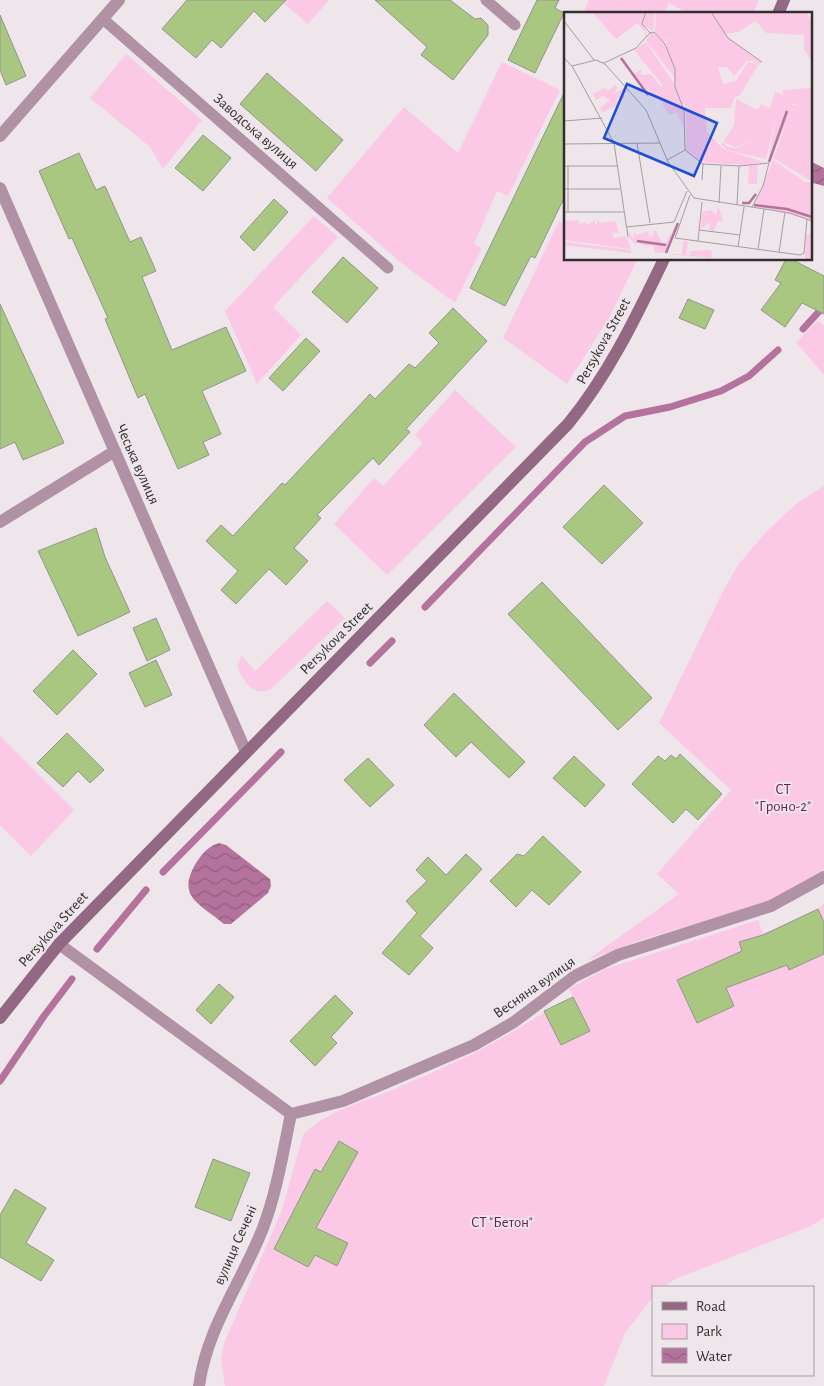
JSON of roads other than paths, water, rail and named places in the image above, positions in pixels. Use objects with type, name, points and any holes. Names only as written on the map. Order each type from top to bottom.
[{"type":"main road","points":[[779,12],[784,0]]},
{"type":"main road","name":"Persykova Street","points":[[0,1018],[59,944],[568,424],[594,392],[611,364],[663,260]]},
{"type":"street","points":[[0,136],[119,0]]},
{"type":"street","name":"Чеська вулиця","points":[[0,188],[246,752]]},
{"type":"street","points":[[0,522],[114,451]]},
{"type":"street","name":"Весняна вулиця","points":[[291,1114],[343,1101],[474,1045],[514,1022],[575,976],[594,965],[618,955],[771,906],[824,877]]},
{"type":"street","points":[[59,944],[291,1114]]},
{"type":"street","name":"вулиця Сечені","points":[[199,1386],[206,1350],[213,1330],[262,1230],[269,1210],[291,1114]]},
{"type":"lane","points":[[486,0],[515,25]]},
{"type":"lane","name":"Заводська вулиця","points":[[103,19],[388,268]]},
{"type":"water","points":[[812,162],[824,168],[824,186],[812,183]]},
{"type":"water","points":[[219,843],[226,845],[270,879],[271,886],[268,893],[231,924],[224,924],[199,904],[189,892],[190,875],[196,863],[211,846]]},
{"type":"waterway","points":[[803,329],[824,306]]},
{"type":"waterway","points":[[425,607],[585,442],[625,416],[670,407],[721,391],[749,376],[778,350]]},
{"type":"waterway","points":[[370,663],[392,641]]},
{"type":"waterway","points":[[163,872],[281,752]]},
{"type":"waterway","points":[[97,949],[146,890]]},
{"type":"waterway","points":[[0,1081],[44,1016],[72,979]]},
{"type":"park label","name":"СТ \"Гроно-2\"","points":[[783,798]]},
{"type":"park label","name":"СТ \"Бетон\"","points":[[502,1222]]}]
